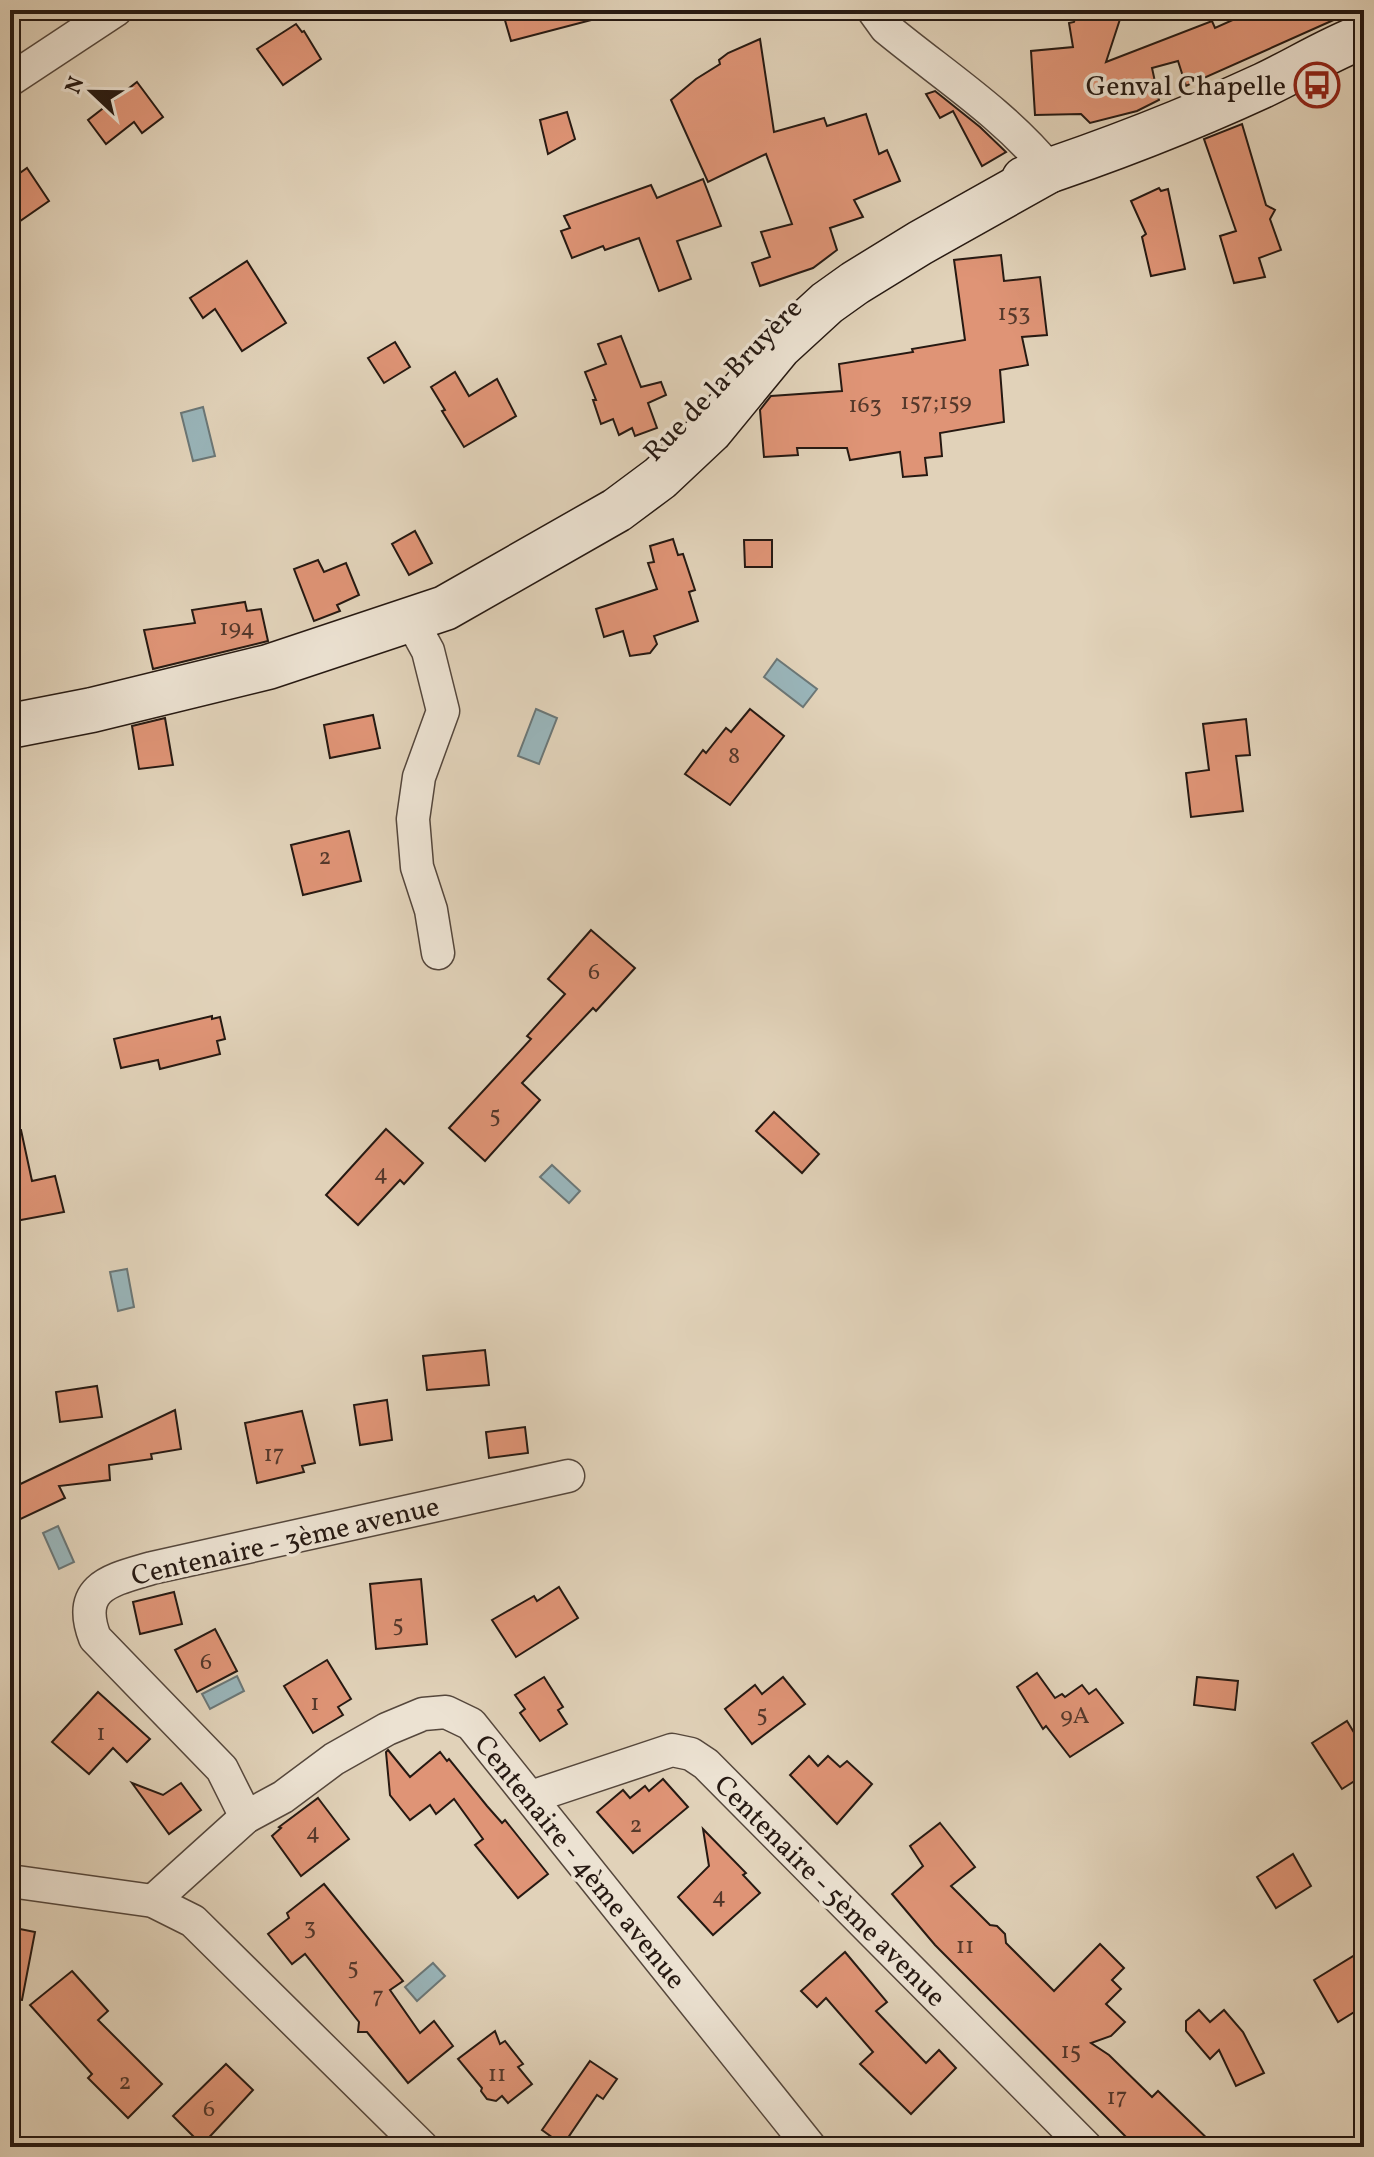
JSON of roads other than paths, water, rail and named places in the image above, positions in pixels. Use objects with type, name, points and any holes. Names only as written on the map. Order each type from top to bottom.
[{"type":"main road","name":"Rue de la Bruyère","points":[[10,726],[92,710],[268,667],[445,608],[617,510],[660,478],[710,431],[779,347],[827,303],[920,243],[1050,170],[1128,144],[1364,36]]},
{"type":"street","points":[[10,80],[116,10]]},
{"type":"street","points":[[873,10],[886,28],[996,113],[1050,170]]},
{"type":"street","points":[[411,620],[428,651],[443,711],[419,777],[413,819],[417,867],[431,910],[438,953]]},
{"type":"street","name":"Centenaire - 3ème avenue","points":[[246,1817],[222,1769],[95,1638],[87,1617],[95,1593],[113,1580],[152,1568],[568,1476]]},
{"type":"street","name":"Centenaire - 4ème avenue","points":[[153,1901],[246,1817],[283,1797],[334,1759],[387,1729],[423,1714],[446,1712],[471,1724],[810,2147]]},
{"type":"street","name":"Centenaire - 5ème avenue","points":[[531,1797],[672,1750],[691,1754],[706,1764],[1086,2147]]},
{"type":"street","points":[[10,1881],[153,1901],[193,1921],[422,2147]]},
{"type":"water","points":[[203,407],[215,456],[193,461],[181,413]]},
{"type":"water","points":[[777,659],[817,689],[803,707],[764,677]]},
{"type":"water","points":[[536,709],[557,718],[539,764],[518,756]]},
{"type":"water","points":[[552,1165],[580,1191],[569,1203],[540,1177]]},
{"type":"water","points":[[127,1269],[134,1307],[118,1311],[110,1272]]},
{"type":"water","points":[[58,1526],[74,1562],[59,1569],[43,1533]]},
{"type":"water","points":[[237,1676],[244,1691],[210,1709],[202,1694]]},
{"type":"water","points":[[433,1963],[445,1976],[417,2001],[405,1987]]},
{"type":"place","name":"Genval Chapelle","points":[[1317,85]]}]
